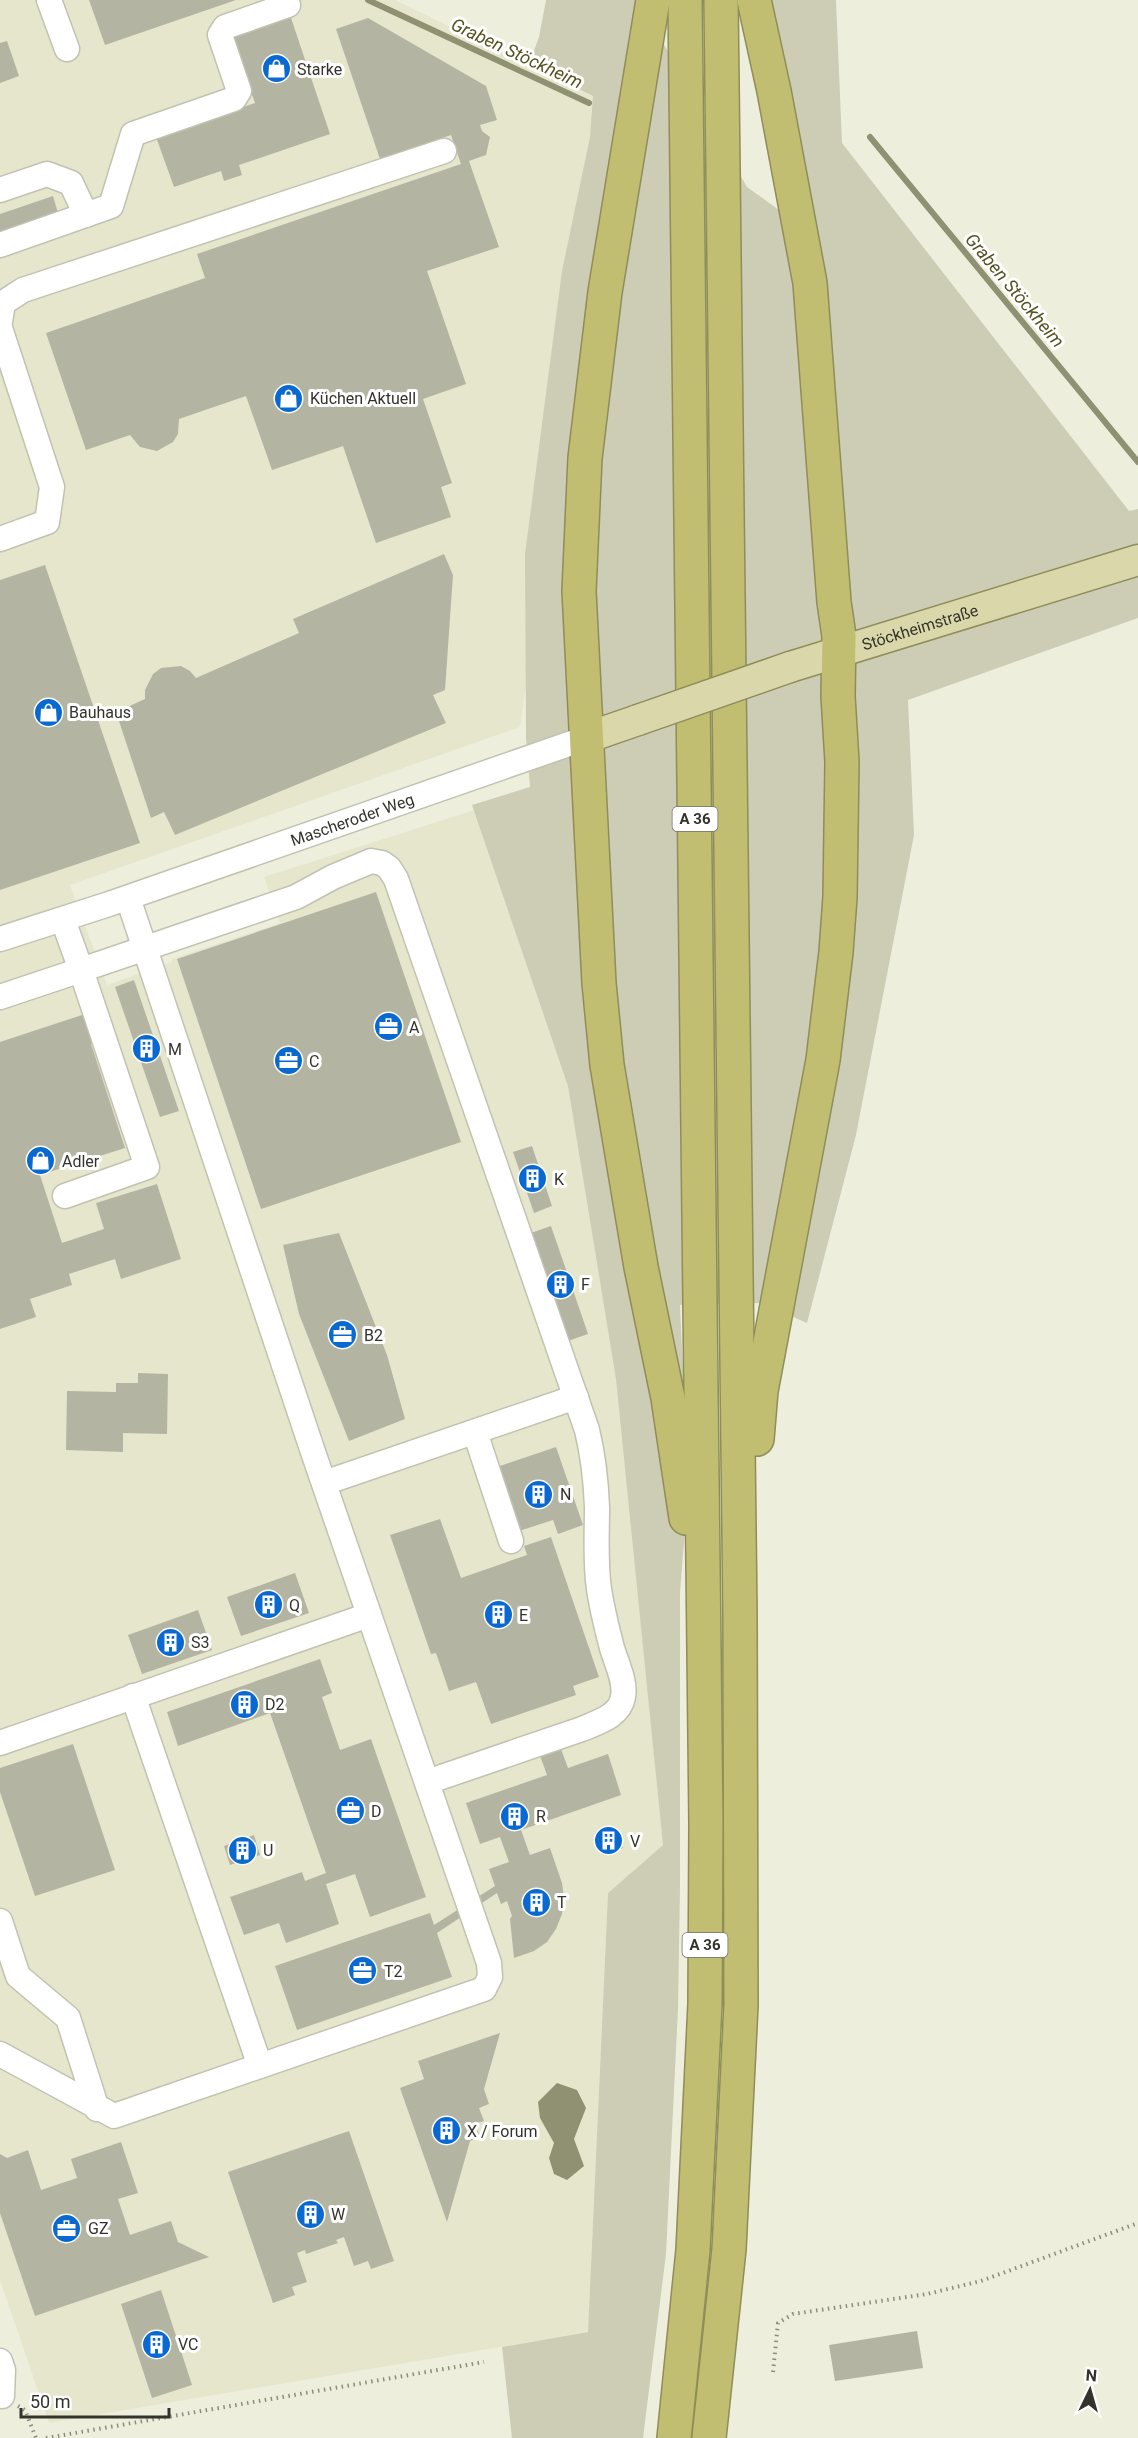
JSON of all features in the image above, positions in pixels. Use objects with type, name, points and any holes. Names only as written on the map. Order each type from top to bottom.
[{"type":"highway","points":[[653,0],[605,292],[585,458],[579,591],[599,983],[608,1065],[641,1267],[668,1398],[704,1639]]},
{"type":"highway","name":"A 36","points":[[674,2438],[693,2250],[705,2004],[704,1639],[685,0]]},
{"type":"highway","name":"A 36","points":[[709,2438],[729,2249],[741,2005],[740,1615],[721,0]]},
{"type":"highway","points":[[740,1615],[761,1391],[821,1072],[836,952],[840,897],[842,762],[838,696],[839,652],[810,283],[774,91],[754,0]]},
{"type":"main road","name":"Stöckheimstraße","points":[[704,697],[790,667],[971,614],[1138,560]]},
{"type":"main road","name":"Mascheroder Weg","points":[[586,738],[704,697]]},
{"type":"street","points":[[49,0],[68,49]]},
{"type":"street","points":[[0,245],[111,206],[133,134],[234,99],[239,91],[220,34],[225,27],[288,5]]},
{"type":"street","points":[[0,322],[3,303],[23,290],[444,151]]},
{"type":"street","points":[[0,190],[47,174],[71,183],[86,215]]},
{"type":"street","points":[[0,328],[52,487],[47,522],[0,539]]},
{"type":"street","name":"Mascheroder Weg","points":[[0,939],[128,898],[586,738]]},
{"type":"street","points":[[0,997],[296,897],[359,864],[371,861],[382,863],[389,868],[396,879],[576,1397],[593,1457],[597,1507],[596,1562],[607,1629],[622,1681],[623,1695],[619,1709],[604,1720],[427,1782]]},
{"type":"street","points":[[0,2054],[97,2109],[114,2116],[484,1989],[490,1977],[489,1963],[324,1484],[143,949],[128,898]]},
{"type":"street","points":[[63,920],[147,1167],[65,1196]]},
{"type":"street","points":[[324,1484],[576,1397]]},
{"type":"street","points":[[474,1432],[511,1541]]},
{"type":"street","points":[[0,1743],[369,1615]]},
{"type":"street","points":[[133,1696],[260,2066]]},
{"type":"street","points":[[1,1923],[9,1978],[68,2018],[97,2109]]},
{"type":"street","points":[[0,2361],[3,2370],[2,2396]]},
{"type":"path","points":[[773,2372],[778,2323],[793,2314],[927,2294],[981,2282],[1138,2223]]},
{"type":"path","points":[[46,2438],[484,2362]]},
{"type":"path","points":[[2,2396],[25,2410],[36,2438]]},
{"type":"shaded area","points":[[0,0],[395,0],[611,105],[520,727],[70,885],[107,985],[172,962],[172,959],[280,923],[264,877],[525,794],[618,1377],[663,1845],[608,1893],[588,2332],[49,2423],[0,2280]]},
{"type":"shaded area","points":[[546,0],[638,0],[747,187],[815,236],[769,0],[836,0],[842,143],[1129,511],[1138,509],[1138,618],[908,700],[914,835],[856,1135],[807,1323],[761,1303],[680,1305],[688,1490],[680,1593],[678,2009],[666,2254],[643,2438],[512,2438],[502,2347],[588,2332],[608,1893],[663,1845],[616,1379],[568,1086],[472,805],[530,787],[526,738],[525,554],[562,271],[590,137],[593,96],[529,65],[539,37]]},
{"type":"shaded area","points":[[557,2083],[577,2090],[586,2108],[574,2139],[584,2166],[567,2180],[554,2174],[549,2158],[554,2143],[540,2118],[538,2102]]},
{"type":"building","points":[[89,0],[236,0],[105,45]]},
{"type":"building","name":"Starke","points":[[290,15],[330,134],[239,165],[242,175],[224,181],[221,171],[174,187],[156,137],[255,103],[231,35]]},
{"type":"building","points":[[368,18],[486,86],[497,120],[480,125],[482,131],[490,137],[486,155],[469,161],[499,247],[427,271],[466,384],[423,399],[452,483],[441,487],[451,517],[376,543],[343,446],[272,470],[246,396],[179,419],[178,434],[173,442],[157,451],[140,447],[130,435],[86,450],[46,333],[205,278],[197,254],[461,164],[451,135],[380,159],[336,29]]},
{"type":"building","points":[[7,41],[19,76],[0,83],[0,43]]},
{"type":"building","points":[[53,196],[58,213],[0,232],[0,214]]},
{"type":"building","points":[[444,554],[453,575],[445,690],[433,695],[446,723],[175,835],[164,812],[151,818],[116,712],[145,699],[145,690],[153,674],[161,668],[181,666],[196,678],[299,633],[293,619]]},
{"type":"building","name":"Bauhaus","points":[[45,565],[140,843],[0,890],[0,580]]},
{"type":"building","name":"C","points":[[376,892],[461,1142],[261,1209],[177,959]]},
{"type":"building","name":"M","points":[[134,980],[179,1111],[160,1117],[115,987]]},
{"type":"building","name":"Adler","points":[[85,1014],[95,1043],[91,1044],[125,1148],[40,1175],[62,1243],[104,1229],[96,1203],[157,1184],[181,1259],[121,1279],[115,1259],[69,1274],[72,1285],[30,1299],[36,1317],[0,1329],[0,1042]]},
{"type":"building","name":"K","points":[[532,1146],[552,1206],[534,1213],[513,1152]]},
{"type":"building","name":"F","points":[[551,1226],[588,1334],[568,1341],[531,1233]]},
{"type":"building","name":"B2","points":[[339,1233],[387,1355],[405,1419],[349,1441],[299,1314],[283,1245]]},
{"type":"building","points":[[138,1373],[168,1374],[167,1434],[123,1433],[123,1452],[66,1450],[67,1391],[116,1392],[116,1383],[138,1383]]},
{"type":"building","name":"N","points":[[556,1447],[583,1525],[558,1534],[553,1520],[519,1531],[497,1467]]},
{"type":"building","name":"E","points":[[440,1519],[461,1578],[527,1555],[524,1546],[551,1537],[599,1677],[573,1686],[576,1695],[491,1724],[476,1682],[449,1691],[436,1653],[431,1654],[390,1535]]},
{"type":"building","name":"Q","points":[[295,1573],[309,1613],[241,1636],[227,1597]]},
{"type":"building","name":"S3","points":[[198,1610],[212,1650],[142,1674],[128,1635]]},
{"type":"building","name":"D","points":[[320,1659],[332,1693],[322,1697],[340,1750],[371,1739],[426,1897],[370,1917],[355,1874],[326,1884],[339,1924],[286,1943],[279,1923],[244,1935],[230,1897],[302,1872],[305,1881],[326,1873],[270,1713],[178,1746],[167,1712]]},
{"type":"building","points":[[73,1744],[115,1870],[35,1896],[0,1792],[0,1768]]},
{"type":"building","points":[[560,1746],[568,1768],[608,1754],[621,1795],[521,1830],[530,1855],[550,1848],[562,1883],[564,1898],[562,1914],[547,1942],[534,1951],[514,1958],[510,1919],[512,1916],[507,1901],[501,1904],[497,1893],[437,1933],[452,1977],[297,2030],[275,1966],[430,1913],[434,1925],[495,1886],[489,1869],[509,1862],[500,1837],[480,1844],[466,1803],[547,1775],[539,1753]]},
{"type":"building","name":"V","points":[[615,1827],[623,1848],[603,1855],[596,1834]]},
{"type":"building","name":"U","points":[[254,1835],[260,1855],[230,1865],[224,1846]]},
{"type":"building","name":"X / Forum","points":[[500,2033],[484,2089],[489,2104],[479,2108],[484,2121],[475,2124],[480,2137],[470,2141],[447,2222],[400,2088],[424,2079],[418,2061]]},
{"type":"building","name":"W","points":[[349,2131],[394,2261],[371,2269],[368,2261],[354,2266],[344,2237],[336,2240],[338,2243],[306,2254],[305,2250],[297,2253],[307,2282],[292,2287],[295,2295],[273,2303],[228,2172]]},
{"type":"building","name":"GZ","points":[[121,2142],[138,2193],[118,2199],[130,2235],[171,2221],[178,2242],[209,2257],[35,2316],[0,2213],[0,2154],[7,2158],[28,2150],[41,2190],[77,2178],[71,2159]]},
{"type":"building","name":"VC","points":[[161,2290],[192,2385],[152,2398],[121,2304]]},
{"type":"building","points":[[917,2331],[923,2368],[835,2381],[829,2345]]},
{"type":"waterway","name":"Graben Stöckheim","points":[[368,0],[589,103]]},
{"type":"waterway","name":"Graben Stöckheim","points":[[870,137],[1138,462]]},
{"type":"place","name":"Starke","points":[[276,69]]},
{"type":"place","name":"Küchen Aktuell","points":[[289,398]]},
{"type":"place","name":"Bauhaus","points":[[48,712]]},
{"type":"place","name":"A","points":[[388,1027]]},
{"type":"place","name":"M","points":[[147,1049]]},
{"type":"place","name":"C","points":[[288,1061]]},
{"type":"place","name":"Adler","points":[[41,1161]]},
{"type":"place","name":"K","points":[[533,1179]]},
{"type":"place","name":"F","points":[[560,1284]]},
{"type":"place","name":"B2","points":[[343,1335]]},
{"type":"place","name":"N","points":[[539,1494]]},
{"type":"place","name":"Q","points":[[268,1605]]},
{"type":"place","name":"E","points":[[498,1615]]},
{"type":"place","name":"S3","points":[[170,1642]]},
{"type":"place","name":"D2","points":[[244,1704]]},
{"type":"place","name":"D","points":[[350,1811]]},
{"type":"place","name":"R","points":[[515,1816]]},
{"type":"place","name":"V","points":[[609,1841]]},
{"type":"place","name":"U","points":[[242,1850]]},
{"type":"place","name":"T","points":[[536,1902]]},
{"type":"place","name":"T2","points":[[363,1971]]},
{"type":"place","name":"X / Forum","points":[[446,2131]]},
{"type":"place","name":"W","points":[[310,2214]]},
{"type":"place","name":"GZ","points":[[67,2228]]},
{"type":"place","name":"VC","points":[[157,2344]]}]
